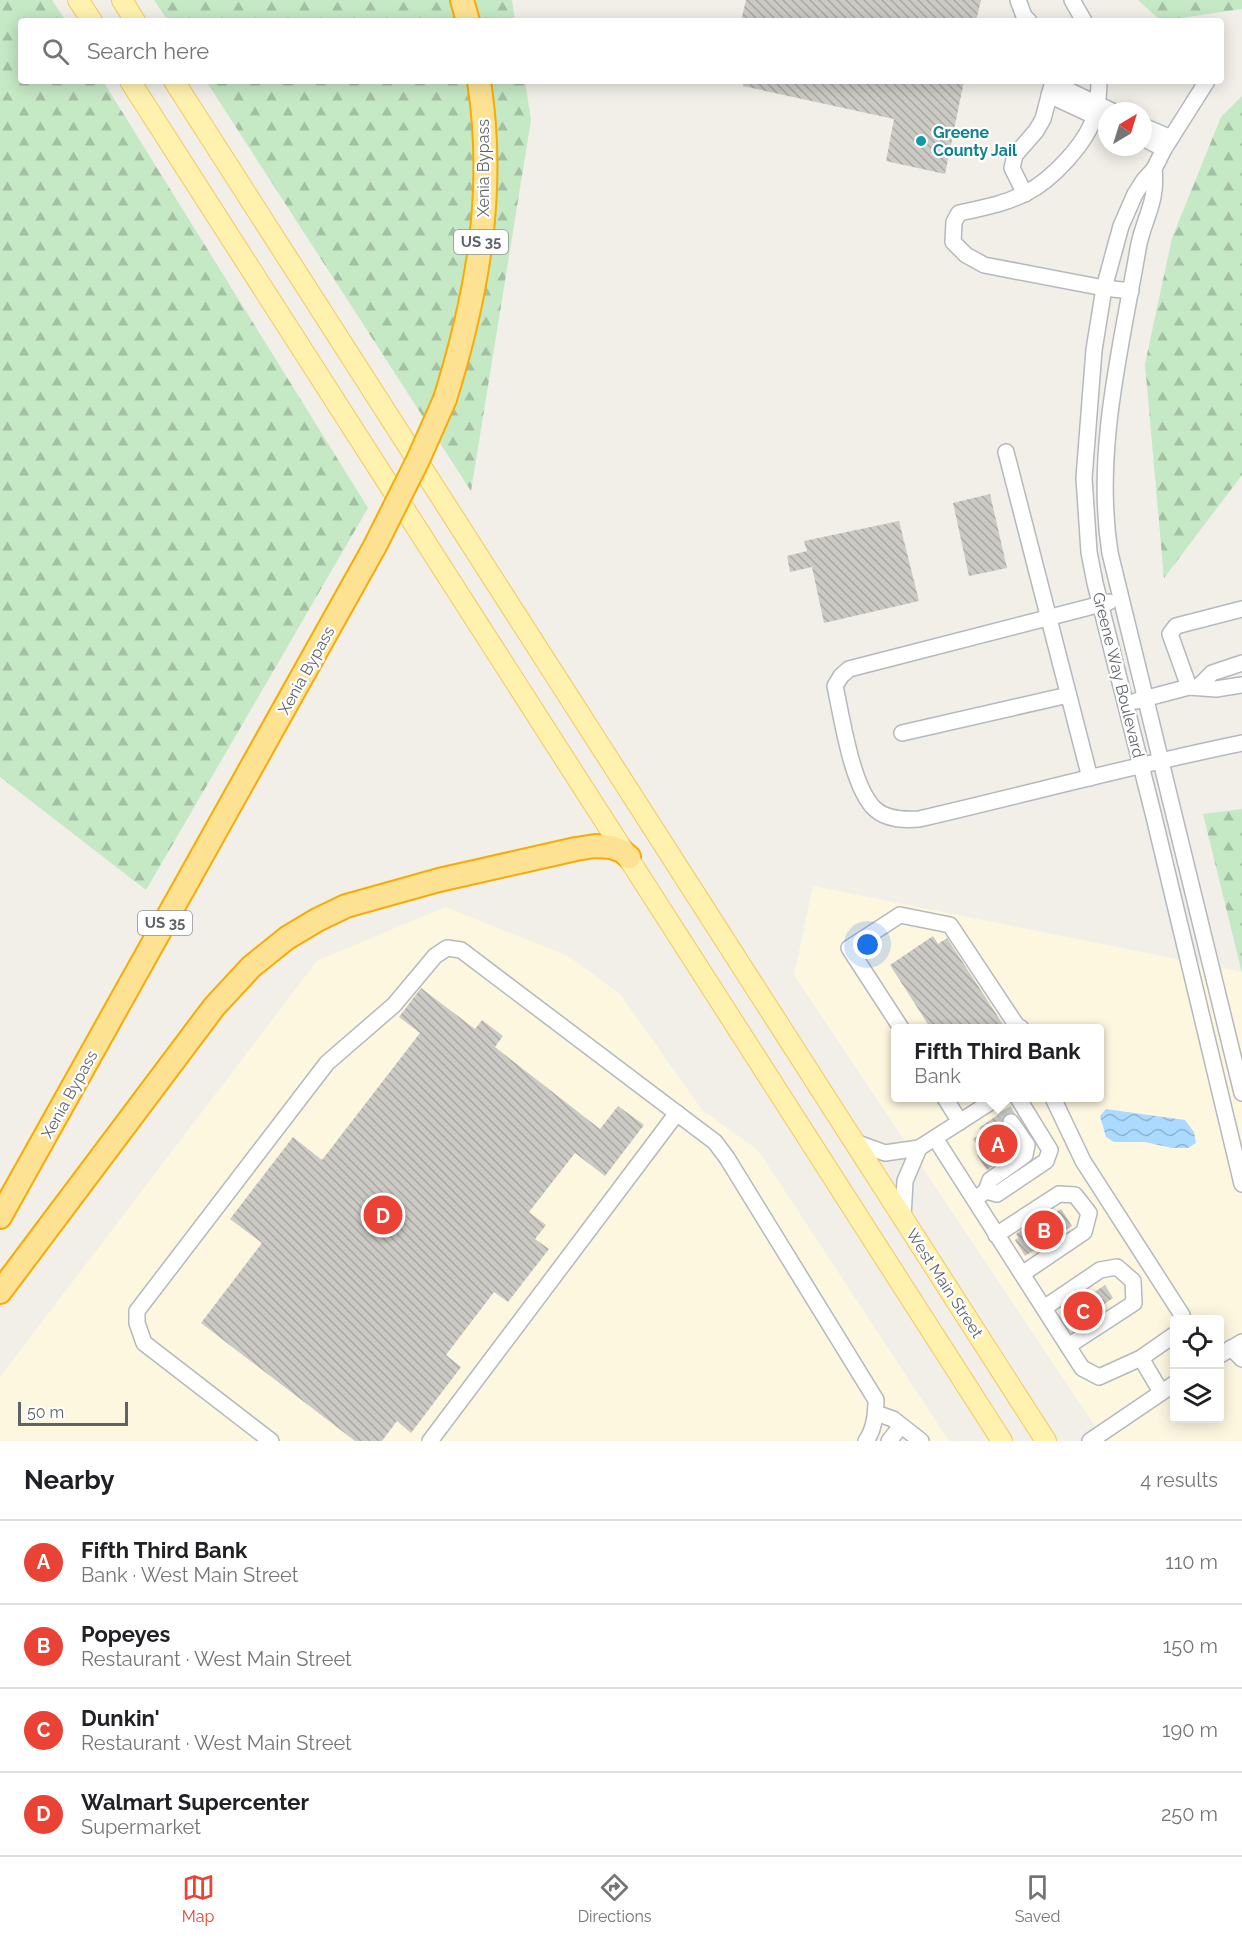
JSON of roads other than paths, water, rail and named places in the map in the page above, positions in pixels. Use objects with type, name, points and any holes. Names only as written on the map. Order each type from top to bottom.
[{"type":"highway","points":[[462,0],[467,18]]},
{"type":"highway","name":"Xenia Bypass","points":[[0,1217],[375,546],[418,460],[445,399],[469,316],[483,229],[486,154],[479,84]]},
{"type":"highway","points":[[0,1292],[214,1007],[251,967],[287,938],[346,906],[500,865],[595,846],[611,847],[622,851],[628,857]]},
{"type":"main road","points":[[78,0],[90,18]]},
{"type":"main road","points":[[122,0],[133,18]]},
{"type":"main road","points":[[132,84],[1002,1441]]},
{"type":"main road","name":"West Main Street","points":[[176,84],[1046,1441]]},
{"type":"street","points":[[1018,0],[1026,18]]},
{"type":"street","points":[[1072,0],[1082,18]]},
{"type":"street","points":[[1099,84],[1100,102]]},
{"type":"street","name":"Greene Way Boulevard","points":[[1205,84],[1154,170],[1144,180],[1121,226],[1104,288],[1094,350],[1083,478],[1089,552],[1242,1184]]},
{"type":"street","points":[[1025,194],[1012,168],[1015,155],[1036,131],[1043,119],[1052,86],[1098,113]]},
{"type":"street","points":[[1098,117],[1063,165],[1045,182],[1025,194],[994,206],[959,213],[954,222],[953,242],[966,255],[984,265],[1131,291]]},
{"type":"street","points":[[1152,132],[1168,143]]},
{"type":"street","points":[[1152,140],[1168,143]]},
{"type":"street","name":"Greene Way Boulevard","points":[[1154,170],[1156,186],[1140,238],[1111,408],[1104,480],[1105,523],[1145,700],[1242,1093]]},
{"type":"street","points":[[1006,452],[1090,778]]},
{"type":"street","points":[[1121,599],[849,669],[841,676],[835,687],[857,782],[875,810],[898,820],[919,819],[1160,760],[1242,743]]},
{"type":"street","points":[[1193,687],[1170,634],[1176,627],[1242,611]]},
{"type":"street","points":[[1193,687],[1212,673],[1242,663]]},
{"type":"street","points":[[1126,703],[1193,687],[1216,689],[1242,685]]},
{"type":"street","points":[[902,733],[1068,695]]},
{"type":"street","points":[[898,1024],[849,948],[900,915],[950,926],[1015,1024]]},
{"type":"street","points":[[271,1441],[144,1343],[137,1323],[137,1311],[327,1063],[394,1005],[435,956],[447,948],[461,950],[715,1142],[728,1158],[876,1400],[876,1413],[870,1436],[866,1441]]},
{"type":"street","points":[[948,1102],[960,1122]]},
{"type":"street","points":[[980,1195],[997,1194],[1046,1161],[1050,1150],[1020,1102]]},
{"type":"street","points":[[1055,1102],[1083,1161],[1182,1315]]},
{"type":"street","points":[[855,1142],[885,1153],[919,1148],[960,1122],[1002,1107],[1027,1145],[1025,1155],[990,1180],[980,1195]]},
{"type":"street","points":[[430,1441],[677,1113]]},
{"type":"street","points":[[936,1138],[980,1195],[996,1235],[1082,1368],[1099,1377],[1141,1358],[1170,1338]]},
{"type":"street","points":[[903,1217],[904,1181],[919,1148]]},
{"type":"street","points":[[1083,1205],[1103,1191]]},
{"type":"street","points":[[996,1235],[1059,1194],[1075,1195],[1089,1213],[1084,1232],[1022,1274]]},
{"type":"street","points":[[1044,1308],[1100,1270],[1117,1268],[1133,1281],[1134,1303],[1068,1346]]},
{"type":"street","points":[[1133,1281],[1152,1268]]},
{"type":"street","points":[[1231,1348],[1242,1359]]},
{"type":"street","points":[[1141,1358],[1161,1392]]},
{"type":"street","points":[[1090,1441],[1170,1386]]},
{"type":"street","points":[[876,1413],[893,1419],[921,1441]]},
{"type":"street","points":[[889,1441],[901,1426]]},
{"type":"water","points":[[1106,1109],[1185,1120],[1194,1132],[1196,1143],[1188,1148],[1172,1148],[1145,1142],[1114,1142],[1106,1137],[1100,1116]]},
{"type":"tunnel","points":[[1004,1110],[1011,1122]]},
{"type":"place","name":"Greene County Jail","points":[[921,141]]},
{"type":"place","name":"Fifth Third Bank","points":[[998,1144]]},
{"type":"place","name":"Walmart Supercenter","points":[[383,1215]]},
{"type":"place","name":"Popeyes","points":[[1044,1230]]},
{"type":"place","name":"Dunkin'","points":[[1083,1311]]}]
